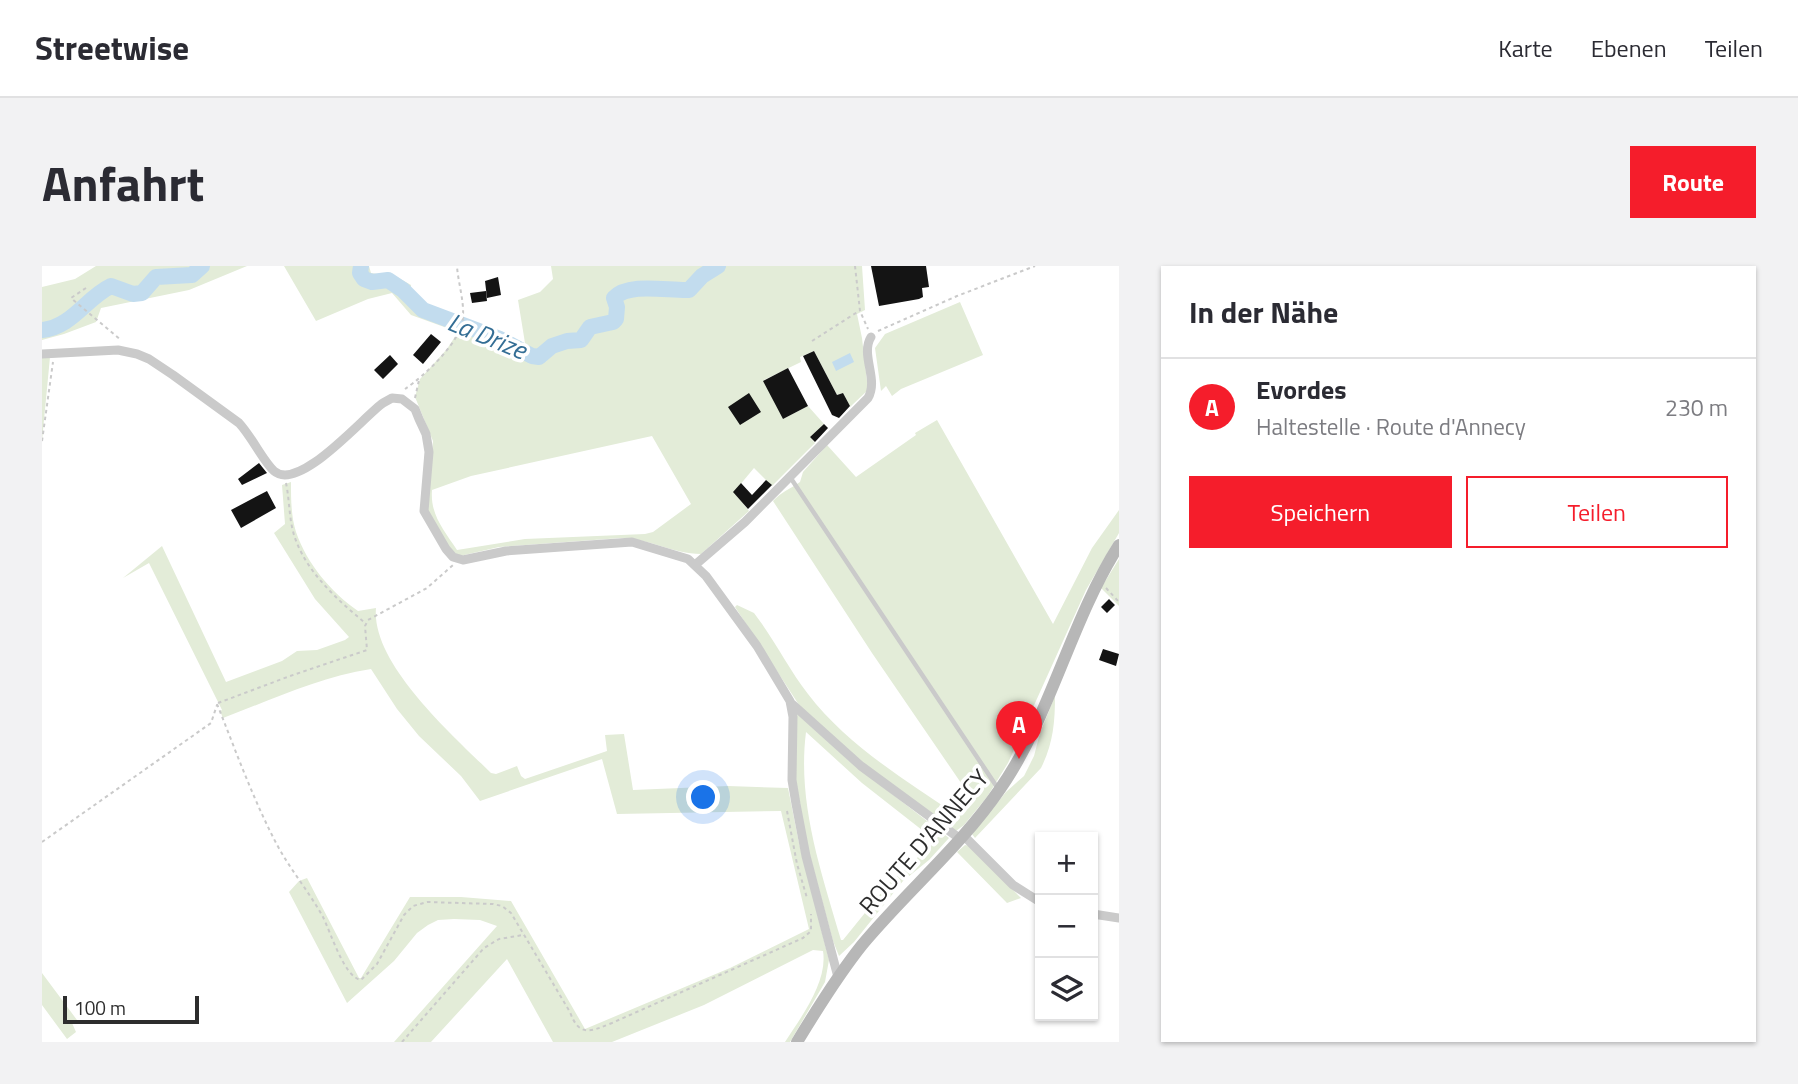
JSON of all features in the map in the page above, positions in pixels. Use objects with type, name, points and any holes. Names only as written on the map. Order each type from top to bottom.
[{"type":"main road","name":"ROUTE D'ANNECY","points":[[797,1042],[838,977],[862,945],[1000,790],[1029,739],[1077,626],[1119,545]]},
{"type":"street","points":[[695,565],[745,522],[869,396],[871,384],[867,346],[872,337]]},
{"type":"street","points":[[42,354],[118,350],[149,359],[239,423],[271,468],[284,475],[300,470],[327,454],[375,408],[392,398],[401,399],[415,409],[426,434],[429,452],[423,499],[425,516],[446,549],[457,559],[506,551],[632,542],[671,553],[695,565],[731,608],[790,701],[861,766],[961,836],[1013,885],[1035,899]]},
{"type":"street","points":[[790,701],[793,717],[792,780],[796,804],[806,856],[838,977]]},
{"type":"street","points":[[1098,915],[1119,918]]},
{"type":"lane","points":[[789,476],[1000,790]]},
{"type":"path","points":[[392,398],[420,379],[447,349],[463,323],[457,266]]},
{"type":"path","points":[[855,266],[860,311],[872,337],[877,332],[957,296],[1035,266]]},
{"type":"path","points":[[86,288],[71,298],[137,354]]},
{"type":"path","points":[[812,341],[860,311]]},
{"type":"path","points":[[42,441],[50,374],[54,360],[63,352]]},
{"type":"path","points":[[415,409],[416,390],[420,379]]},
{"type":"path","points":[[217,704],[367,650],[365,624],[332,594],[301,550],[292,528],[284,475]]},
{"type":"path","points":[[365,624],[377,614],[427,588],[457,559]]},
{"type":"path","points":[[1100,578],[1119,602]]},
{"type":"path","points":[[42,842],[211,723],[217,704]]},
{"type":"path","points":[[217,704],[272,837],[291,872],[312,899],[352,977],[361,980],[377,964],[408,909],[418,903],[481,902],[502,906],[511,913],[574,1023],[589,1031],[612,1024],[803,938],[811,931],[810,909]]},
{"type":"path","points":[[796,804],[787,812],[807,898]]},
{"type":"path","points":[[402,1042],[484,947],[499,939],[520,934],[524,936]]},
{"type":"green space","points":[[96,266],[247,266],[189,290],[101,308],[96,322],[42,340],[42,287],[75,279]]},
{"type":"green space","points":[[284,266],[369,266],[371,273],[397,277],[411,285],[411,290],[420,303],[429,310],[525,343],[518,300],[540,292],[553,279],[551,266],[862,266],[865,310],[857,314],[868,390],[850,407],[843,393],[837,395],[814,351],[800,357],[801,362],[764,380],[783,419],[808,406],[824,424],[810,437],[815,443],[772,486],[754,468],[734,492],[749,511],[701,554],[680,552],[641,540],[621,538],[499,547],[460,556],[450,551],[427,511],[433,441],[415,397],[420,379],[447,349],[458,332],[411,315],[392,293],[368,299],[316,321]],"holes":[[[652,436],[691,504],[653,532],[645,534],[525,539],[457,550],[436,515],[432,490],[471,476]]]},
{"type":"green space","points":[[960,302],[983,355],[901,389],[892,396],[886,386],[881,391],[875,348],[885,334]]},
{"type":"green space","points":[[50,357],[42,441],[42,358]]},
{"type":"green space","points":[[937,420],[1053,624],[1092,548],[1119,510],[1119,533],[1086,590],[1008,763],[987,797],[956,831],[875,775],[803,711],[735,607],[737,605],[754,613],[808,694],[840,730],[878,761],[958,816],[972,799],[773,501],[800,482],[803,472],[827,445],[856,477]]},
{"type":"green space","points":[[291,482],[294,526],[313,566],[338,595],[358,611],[376,608],[378,630],[400,675],[437,719],[491,773],[496,774],[517,766],[525,779],[607,751],[605,735],[624,734],[633,790],[728,786],[788,788],[829,960],[825,982],[790,1042],[785,1042],[817,987],[823,951],[813,950],[704,1005],[612,1042],[553,1042],[507,959],[431,1042],[394,1042],[497,926],[480,920],[438,920],[417,933],[394,961],[347,1003],[289,892],[299,881],[307,878],[359,978],[410,897],[511,901],[585,1029],[730,968],[809,929],[781,811],[617,814],[602,759],[480,801],[461,776],[419,736],[397,709],[371,669],[314,683],[223,718],[220,711],[222,710],[149,563],[123,578],[162,546],[226,682],[282,661],[297,651],[317,650],[345,640],[349,637],[315,599],[274,533],[285,524],[282,485]]},
{"type":"green space","points":[[1119,559],[1119,606],[1101,588]]},
{"type":"green space","points":[[1055,696],[1052,733],[1041,768],[975,838],[972,834],[1006,792],[1024,776]]},
{"type":"green space","points":[[796,711],[848,760],[949,838],[929,860],[903,881],[854,942],[839,956],[803,830],[795,775]],"holes":[[[806,732],[862,783],[936,841],[890,882],[841,940],[819,863],[808,811],[804,758]]]},
{"type":"green space","points":[[965,845],[970,846],[1021,898],[1007,903],[957,852]]},
{"type":"green space","points":[[42,973],[77,1020],[72,1023],[76,1032],[67,1039],[42,1005]]},
{"type":"water","points":[[850,353],[854,362],[836,371],[832,362]]},
{"type":"building","points":[[871,266],[926,266],[929,287],[922,288],[923,297],[919,299],[879,306]]},
{"type":"building","points":[[498,277],[501,295],[487,298],[485,281]]},
{"type":"building","points":[[486,291],[487,301],[472,303],[470,293]]},
{"type":"building","points":[[431,334],[441,342],[423,364],[413,355]]},
{"type":"building","points":[[814,351],[837,395],[843,393],[850,406],[839,418],[832,415],[803,356]]},
{"type":"building","points":[[390,355],[398,364],[383,379],[374,370]]},
{"type":"building","points":[[788,368],[808,406],[783,419],[763,381]]},
{"type":"building","points":[[749,393],[761,412],[740,425],[728,407]]},
{"type":"building","points":[[824,424],[828,428],[815,442],[810,437]]},
{"type":"building","points":[[259,463],[267,473],[242,485],[238,479]]},
{"type":"building","points":[[766,480],[772,485],[748,509],[733,492],[741,483],[752,495]]},
{"type":"building","points":[[267,491],[276,508],[241,528],[231,510]]},
{"type":"building","points":[[1109,599],[1115,605],[1107,613],[1101,607]]},
{"type":"building","points":[[1103,649],[1119,654],[1116,666],[1099,660]]},
{"type":"waterway","name":"La Drize","points":[[42,330],[62,324],[111,286],[133,294],[142,293],[156,277],[192,275],[202,266]]},
{"type":"waterway","name":"La Drize","points":[[361,266],[360,273],[364,279],[372,282],[388,280],[403,290],[423,310],[539,357],[552,346],[581,340],[590,327],[613,322],[616,319],[617,307],[614,298],[621,293],[649,288],[689,290],[702,276],[718,266]]},
{"type":"place","name":"Evordes","points":[[1019,759]]}]
